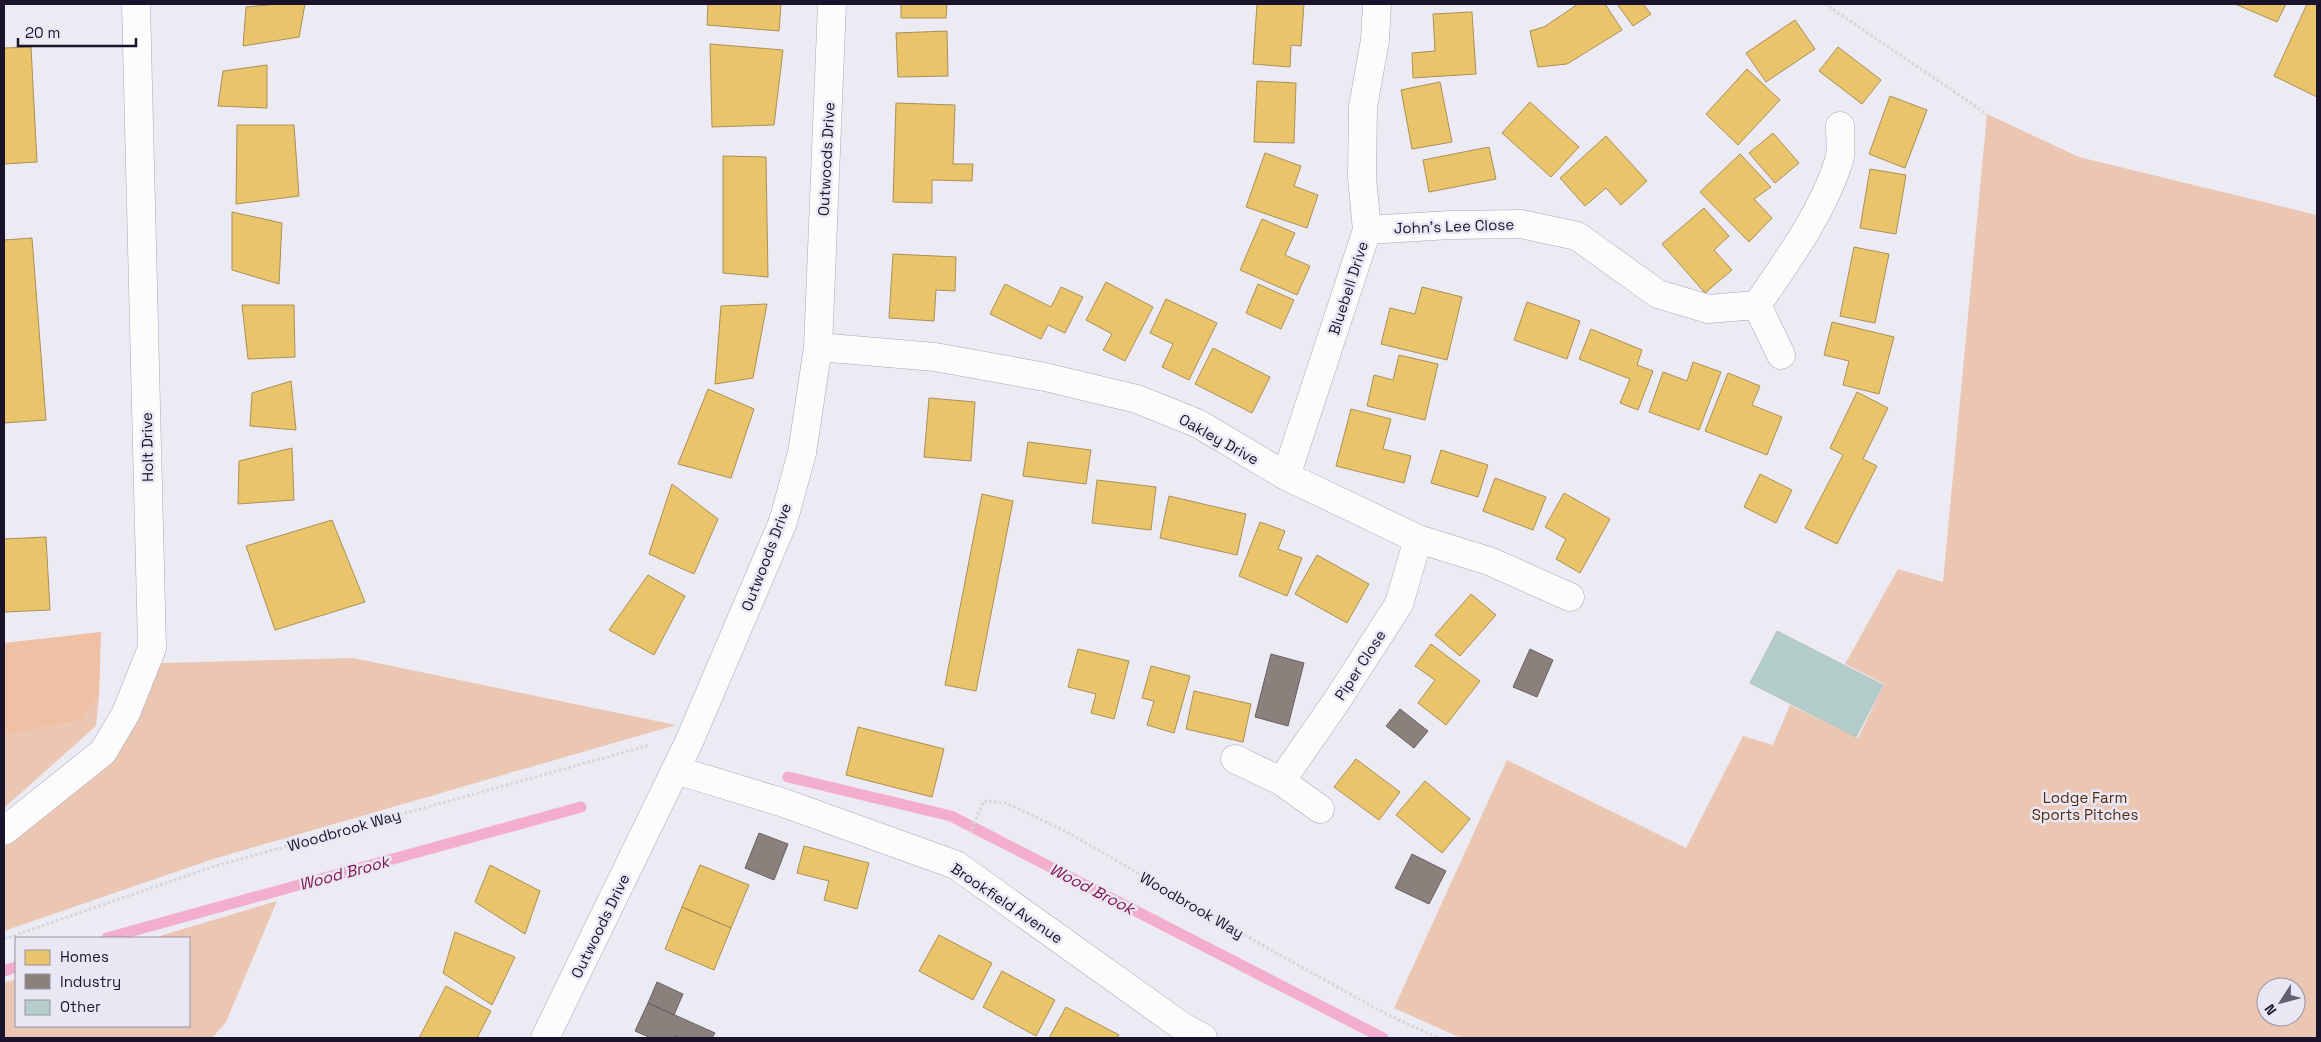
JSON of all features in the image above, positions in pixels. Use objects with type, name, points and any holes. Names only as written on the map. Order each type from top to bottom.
[{"type":"street","name":"Holt Drive","points":[[4,830],[103,752],[126,713],[152,648],[136,4]]},
{"type":"street","name":"Outwoods Drive","points":[[545,1038],[689,742],[783,522],[802,453],[818,347],[832,4]]},
{"type":"street","name":"Bluebell Drive","points":[[1286,476],[1367,230],[1362,178],[1364,107],[1375,40],[1377,4]]},
{"type":"street","points":[[1781,355],[1757,305],[1785,265],[1816,213],[1840,159],[1840,126]]},
{"type":"street","name":"John's Lee Close","points":[[1367,230],[1450,225],[1521,224],[1577,236],[1658,294],[1708,309],[1757,305]]},
{"type":"street","name":"Oakley Drive","points":[[818,347],[935,357],[1045,377],[1137,399],[1199,424],[1286,476],[1418,539],[1489,561],[1570,597]]},
{"type":"street","name":"Piper Close","points":[[1281,781],[1336,702],[1399,604],[1418,539]]},
{"type":"street","points":[[1234,759],[1281,781],[1320,809]]},
{"type":"street","name":"Brookfield Avenue","points":[[676,770],[784,802],[956,865],[1180,1025],[1203,1038]]},
{"type":"path","points":[[1824,4],[1987,114]]},
{"type":"path","name":"Woodbrook Way","points":[[4,938],[212,867],[650,745],[689,742]]},
{"type":"path","name":"Woodbrook Way","points":[[969,834],[984,801],[1006,803],[1058,828],[1270,950],[1386,1014],[1438,1038]]},
{"type":"green space","name":"Lodge Farm Sports Pitches","points":[[1987,114],[2079,157],[2317,215],[2317,1038],[1461,1038],[1394,1008],[1507,760],[1686,848],[1743,736],[1773,745],[1790,705],[1858,738],[1884,684],[1845,664],[1898,569],[1943,582]]},
{"type":"green space","points":[[353,658],[676,725],[213,859],[4,931],[4,847],[113,756],[161,663]]},
{"type":"green space","points":[[99,696],[96,726],[4,808],[4,735],[79,721]]},
{"type":"green space","points":[[277,901],[226,1022],[212,1038],[4,1038],[4,983],[15,979],[15,1027],[190,1027],[190,937],[156,937]]},
{"type":"shaded area","points":[[101,632],[99,696],[79,721],[4,735],[4,643]]},
{"type":"building: Homes","points":[[305,4],[299,37],[243,46],[246,7]]},
{"type":"building: Homes","points":[[708,4],[781,4],[779,31],[707,25]]},
{"type":"building: Homes","points":[[901,4],[947,4],[946,18],[901,18]]},
{"type":"building: Homes","points":[[1257,4],[1304,4],[1301,46],[1291,45],[1290,67],[1253,64]]},
{"type":"building: Homes","points":[[1578,4],[1605,4],[1622,30],[1567,64],[1538,67],[1530,31],[1544,27]]},
{"type":"building: Homes","points":[[1617,4],[1643,4],[1651,14],[1633,26]]},
{"type":"building: Homes","points":[[2235,4],[2286,4],[2277,22]]},
{"type":"building: Homes","points":[[2307,4],[2317,4],[2317,97],[2274,76]]},
{"type":"building: Homes","points":[[1472,12],[1476,74],[1413,78],[1412,53],[1435,51],[1433,14]]},
{"type":"building: Homes","points":[[1795,20],[1815,49],[1766,82],[1746,53]]},
{"type":"building: Homes","points":[[947,31],[948,76],[898,77],[896,33]]},
{"type":"building: Homes","points":[[710,44],[783,50],[774,125],[712,127]]},
{"type":"building: Homes","points":[[31,47],[37,162],[4,164],[4,48]]},
{"type":"building: Homes","points":[[1838,47],[1881,80],[1862,104],[1819,71]]},
{"type":"building: Homes","points":[[267,65],[267,108],[218,106],[223,71]]},
{"type":"building: Homes","points":[[1747,69],[1780,100],[1738,145],[1706,114]]},
{"type":"building: Homes","points":[[1257,81],[1296,83],[1294,143],[1254,142]]},
{"type":"building: Homes","points":[[1440,82],[1452,142],[1412,149],[1401,90]]},
{"type":"building: Homes","points":[[1890,96],[1927,110],[1905,168],[1869,154]]},
{"type":"building: Homes","points":[[1530,102],[1579,147],[1551,177],[1502,133]]},
{"type":"building: Homes","points":[[896,103],[955,105],[953,164],[973,164],[972,181],[932,180],[932,203],[893,202]]},
{"type":"building: Homes","points":[[237,125],[294,125],[299,196],[236,204]]},
{"type":"building: Homes","points":[[1773,133],[1799,163],[1775,183],[1749,153]]},
{"type":"building: Homes","points":[[1606,136],[1647,181],[1621,205],[1606,188],[1585,206],[1560,178]]},
{"type":"building: Homes","points":[[1489,147],[1496,179],[1429,192],[1423,160]]},
{"type":"building: Homes","points":[[1265,153],[1301,166],[1294,186],[1318,195],[1307,228],[1246,207]]},
{"type":"building: Homes","points":[[1740,154],[1771,187],[1754,199],[1772,218],[1749,242],[1700,192]]},
{"type":"building: Homes","points":[[723,156],[766,157],[768,277],[723,273]]},
{"type":"building: Homes","points":[[1870,169],[1906,175],[1896,234],[1860,228]]},
{"type":"building: Homes","points":[[1704,208],[1729,236],[1714,250],[1732,270],[1705,293],[1662,244]]},
{"type":"building: Homes","points":[[232,212],[282,223],[279,284],[232,270]]},
{"type":"building: Homes","points":[[1262,219],[1295,233],[1285,255],[1310,266],[1297,295],[1240,270]]},
{"type":"building: Homes","points":[[32,238],[46,420],[4,423],[4,240]]},
{"type":"building: Homes","points":[[1854,247],[1889,254],[1875,323],[1840,316]]},
{"type":"building: Homes","points":[[893,254],[956,257],[955,291],[936,290],[934,321],[889,318]]},
{"type":"building: Homes","points":[[1106,282],[1153,307],[1125,361],[1103,350],[1112,334],[1086,320]]},
{"type":"building: Homes","points":[[1005,284],[1051,307],[1061,287],[1083,297],[1065,333],[1048,325],[1041,339],[990,314]]},
{"type":"building: Homes","points":[[1258,284],[1294,300],[1281,329],[1246,313]]},
{"type":"building: Homes","points":[[1422,287],[1462,297],[1447,360],[1381,344],[1390,308],[1415,314]]},
{"type":"building: Homes","points":[[1166,299],[1217,323],[1189,380],[1162,367],[1173,344],[1150,333]]},
{"type":"building: Homes","points":[[1527,302],[1580,321],[1567,359],[1514,340]]},
{"type":"building: Homes","points":[[767,304],[753,378],[715,384],[721,306]]},
{"type":"building: Homes","points":[[242,305],[294,305],[295,357],[248,359]]},
{"type":"building: Homes","points":[[1832,322],[1894,337],[1879,394],[1843,385],[1849,361],[1824,355]]},
{"type":"building: Homes","points":[[1591,329],[1642,350],[1637,365],[1653,371],[1638,410],[1620,403],[1630,379],[1579,359]]},
{"type":"building: Homes","points":[[1213,348],[1270,377],[1252,413],[1195,384]]},
{"type":"building: Homes","points":[[1399,355],[1438,364],[1425,420],[1367,406],[1374,375],[1393,380]]},
{"type":"building: Homes","points":[[1693,362],[1721,372],[1699,430],[1649,412],[1663,372],[1687,381]]},
{"type":"building: Homes","points":[[1728,373],[1760,386],[1752,405],[1782,417],[1767,455],[1705,431]]},
{"type":"building: Homes","points":[[291,381],[296,430],[250,426],[252,393]]},
{"type":"building: Homes","points":[[708,389],[754,409],[731,478],[678,464]]},
{"type":"building: Homes","points":[[1857,392],[1888,408],[1863,459],[1877,466],[1837,544],[1805,528],[1843,455],[1830,448]]},
{"type":"building: Homes","points":[[929,398],[975,402],[971,461],[924,457]]},
{"type":"building: Homes","points":[[1351,409],[1391,419],[1383,449],[1411,456],[1404,483],[1336,466]]},
{"type":"building: Homes","points":[[1028,442],[1091,450],[1086,484],[1023,476]]},
{"type":"building: Homes","points":[[292,448],[294,500],[238,504],[239,461]]},
{"type":"building: Homes","points":[[1441,450],[1488,465],[1478,497],[1431,483]]},
{"type":"building: Homes","points":[[1760,474],[1792,490],[1776,523],[1744,507]]},
{"type":"building: Homes","points":[[1495,478],[1546,497],[1533,530],[1483,511]]},
{"type":"building: Homes","points":[[1097,480],[1156,487],[1151,530],[1092,523]]},
{"type":"building: Homes","points":[[672,484],[718,519],[694,574],[649,554]]},
{"type":"building: Homes","points":[[1564,493],[1610,519],[1580,573],[1556,559],[1566,539],[1545,527]]},
{"type":"building: Homes","points":[[982,494],[1013,501],[976,691],[945,685]]},
{"type":"building: Homes","points":[[1169,496],[1246,514],[1237,555],[1160,538]]},
{"type":"building: Homes","points":[[332,520],[365,602],[275,630],[246,546]]},
{"type":"building: Homes","points":[[1260,522],[1285,531],[1278,549],[1302,558],[1287,596],[1239,576]]},
{"type":"building: Homes","points":[[46,537],[50,610],[4,612],[4,539]]},
{"type":"building: Homes","points":[[1317,555],[1369,584],[1347,623],[1295,594]]},
{"type":"building: Homes","points":[[648,575],[685,596],[654,655],[609,630]]},
{"type":"building: Homes","points":[[1471,594],[1496,615],[1460,656],[1435,635]]},
{"type":"building: Homes","points":[[1431,644],[1480,681],[1446,725],[1418,703],[1435,680],[1415,666]]},
{"type":"building: Homes","points":[[1078,649],[1129,661],[1114,719],[1091,713],[1096,694],[1068,687]]},
{"type":"building: Homes","points":[[1151,666],[1190,676],[1174,733],[1147,725],[1154,701],[1142,698]]},
{"type":"building: Homes","points":[[1194,691],[1251,704],[1243,742],[1186,729]]},
{"type":"building: Homes","points":[[858,727],[944,749],[932,797],[846,775]]},
{"type":"building: Homes","points":[[1356,759],[1400,792],[1379,820],[1334,787]]},
{"type":"building: Homes","points":[[1425,781],[1470,819],[1442,853],[1396,815]]},
{"type":"building: Homes","points":[[804,846],[869,863],[857,909],[824,900],[829,881],[797,873]]},
{"type":"building: Homes","points":[[490,865],[540,891],[525,934],[475,902]]},
{"type":"building: Homes","points":[[700,865],[749,885],[731,928],[682,907]]},
{"type":"building: Homes","points":[[682,907],[731,928],[714,970],[665,949]]},
{"type":"building: Homes","points":[[455,932],[515,957],[492,1005],[443,973]]},
{"type":"building: Homes","points":[[939,935],[992,963],[973,1000],[919,971]]},
{"type":"building: Homes","points":[[1002,971],[1055,1000],[1036,1036],[983,1007]]},
{"type":"building: Homes","points":[[446,986],[491,1011],[477,1038],[419,1038]]},
{"type":"building: Homes","points":[[1066,1007],[1119,1035],[1117,1038],[1049,1038]]},
{"type":"building: Industry","points":[[1530,649],[1553,660],[1537,697],[1513,687]]},
{"type":"building: Industry","points":[[1271,654],[1304,663],[1288,726],[1255,717]]},
{"type":"building: Industry","points":[[1400,709],[1428,731],[1414,748],[1386,726]]},
{"type":"building: Industry","points":[[759,833],[788,844],[774,880],[745,868]]},
{"type":"building: Industry","points":[[1412,854],[1446,871],[1429,904],[1395,888]]},
{"type":"building: Industry","points":[[657,982],[683,994],[674,1015],[648,1003]]},
{"type":"building: Industry","points":[[648,1003],[715,1033],[712,1038],[680,1038],[675,1036],[674,1038],[651,1038],[635,1031]]},
{"type":"building: Other","points":[[1777,631],[1883,685],[1856,737],[1750,683]]},
{"type":"waterway","name":"Wood Brook","points":[[788,777],[951,816],[1383,1038]]},
{"type":"waterway","name":"Wood Brook","points":[[111,937],[581,807]]},
{"type":"waterway","name":"Wood Brook","points":[[4,971],[15,967]]}]
